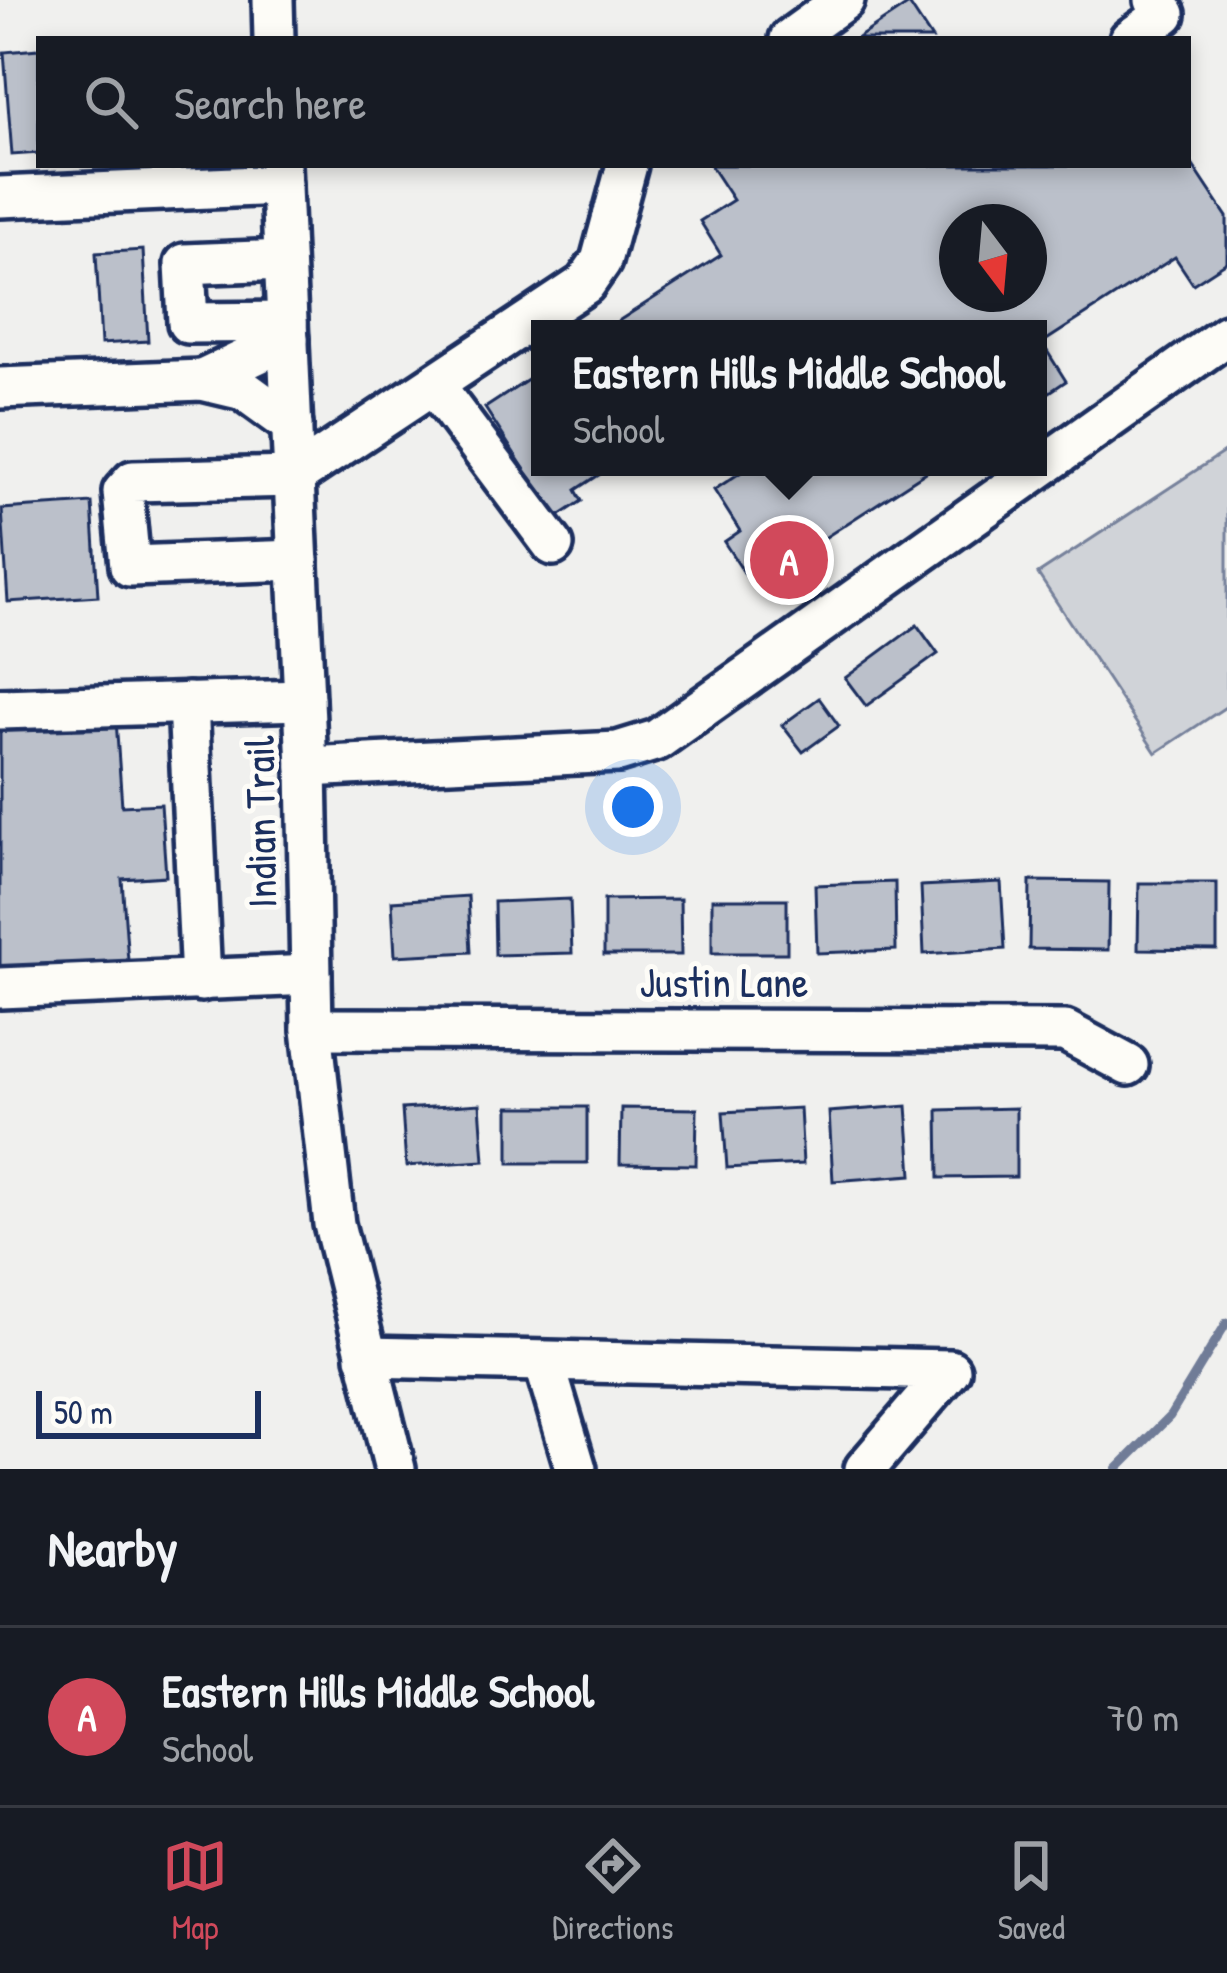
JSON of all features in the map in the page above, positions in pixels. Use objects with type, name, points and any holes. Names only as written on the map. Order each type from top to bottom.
[{"type":"street","points":[[273,0],[274,36]]},
{"type":"street","points":[[794,36],[844,0]]},
{"type":"street","points":[[1134,36],[1165,14],[1155,0]]},
{"type":"street","points":[[533,320],[585,284],[601,261],[626,168]]},
{"type":"street","points":[[0,197],[281,175]]},
{"type":"street","name":"Indian Trail","points":[[281,175],[308,767],[312,1029],[334,1225],[395,1469]]},
{"type":"street","points":[[284,260],[185,264],[188,323],[288,330]]},
{"type":"street","points":[[298,560],[130,566],[123,492],[133,481],[294,477],[531,322]]},
{"type":"street","points":[[202,380],[288,330]]},
{"type":"street","points":[[1047,463],[1227,335]]},
{"type":"street","points":[[0,388],[202,380],[244,390],[292,425]]},
{"type":"street","points":[[436,388],[553,544]]},
{"type":"street","points":[[308,767],[617,752],[657,740],[1029,476]]},
{"type":"street","points":[[0,709],[304,700]]},
{"type":"street","points":[[188,704],[201,981]]},
{"type":"street","points":[[0,988],[311,975]]},
{"type":"street","name":"Justin Lane","points":[[312,1029],[1065,1031],[1127,1064]]},
{"type":"street","points":[[366,1357],[950,1370],[865,1469]]},
{"type":"street","points":[[544,1362],[576,1469]]},
{"type":"shaded area","points":[[1227,450],[1227,706],[1156,753],[1038,574]]},
{"type":"building","points":[[909,4],[930,36],[861,36]]},
{"type":"building","points":[[36,49],[36,153],[12,155],[4,52]]},
{"type":"building","points":[[1191,163],[1227,217],[1227,262],[1193,284],[1175,257],[1047,340],[1047,320],[620,320],[721,255],[700,221],[733,200],[712,168],[1191,168]]},
{"type":"building","points":[[143,250],[148,341],[101,344],[96,253]]},
{"type":"building","points":[[1047,351],[1066,381],[1047,394]]},
{"type":"building","points":[[531,378],[531,476],[597,476],[576,490],[582,501],[556,518],[485,408]]},
{"type":"building","points":[[735,476],[920,476],[752,585],[724,542],[740,531],[714,490]]},
{"type":"building","points":[[92,503],[98,596],[8,602],[2,509]]},
{"type":"building","points":[[917,625],[938,654],[866,706],[845,678]]},
{"type":"building","points":[[819,698],[839,726],[803,752],[782,725]]},
{"type":"building","points":[[116,720],[122,806],[161,804],[166,876],[122,879],[128,961],[0,970],[0,728]]},
{"type":"building","points":[[1030,881],[1109,882],[1108,950],[1029,949]]},
{"type":"building","points":[[895,882],[896,950],[817,953],[815,885]]},
{"type":"building","points":[[1001,882],[1005,949],[924,954],[921,886]]},
{"type":"building","points":[[1139,883],[1217,883],[1217,950],[1138,949]]},
{"type":"building","points":[[468,896],[471,952],[395,956],[392,901]]},
{"type":"building","points":[[570,899],[572,953],[495,955],[494,902]]},
{"type":"building","points":[[680,899],[681,955],[604,955],[604,900]]},
{"type":"building","points":[[712,899],[787,899],[787,953],[712,953]]},
{"type":"building","points":[[480,1104],[484,1161],[406,1166],[402,1109]]},
{"type":"building","points":[[907,1106],[912,1175],[833,1181],[829,1112]]},
{"type":"building","points":[[509,1107],[587,1107],[587,1163],[509,1163]]},
{"type":"building","points":[[621,1108],[697,1109],[696,1165],[620,1164]]},
{"type":"building","points":[[800,1108],[803,1164],[727,1168],[723,1112]]},
{"type":"building","points":[[1016,1108],[1016,1177],[939,1178],[938,1110]]},
{"type":"waterway","points":[[1117,1469],[1170,1416],[1227,1322]]},
{"type":"place","name":"Eastern Hills Middle School","points":[[789,560]]}]
